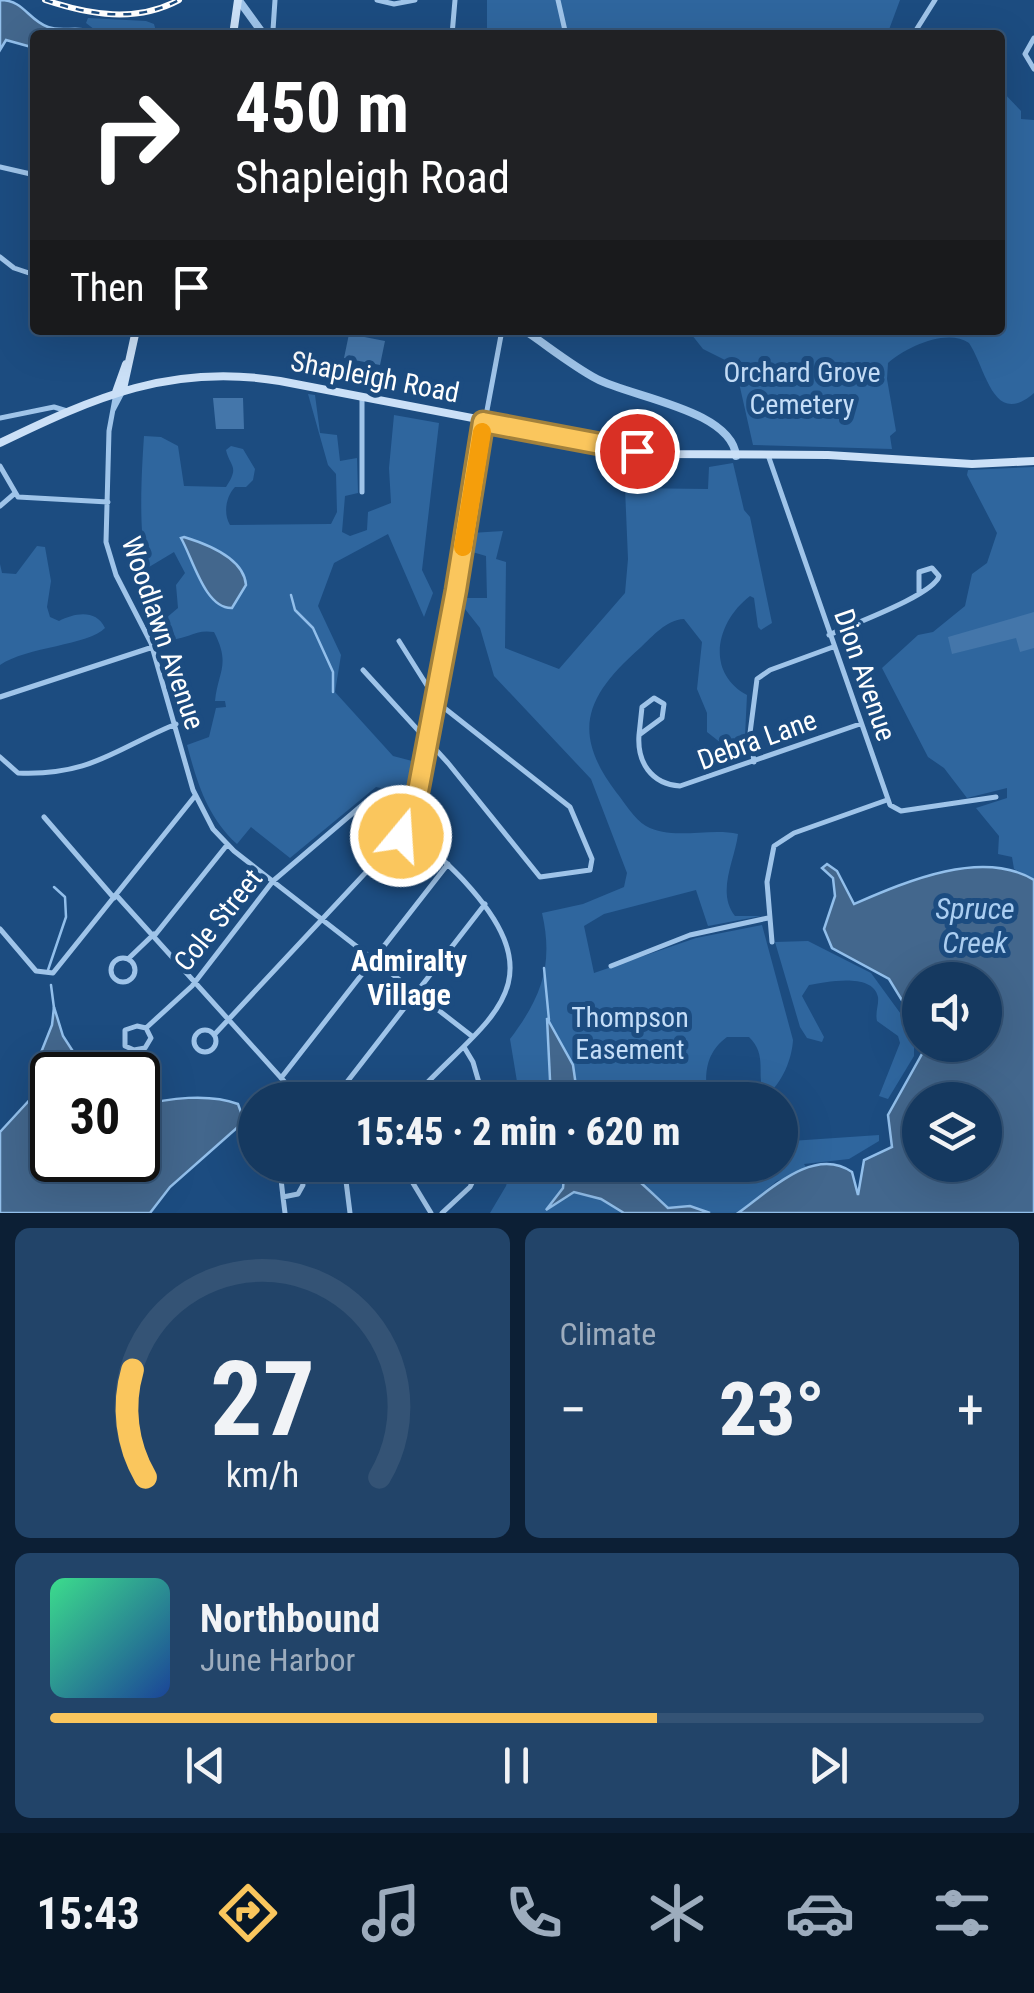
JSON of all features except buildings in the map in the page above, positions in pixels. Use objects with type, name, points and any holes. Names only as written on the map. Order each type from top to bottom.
[{"type":"main road","points":[[235,30],[239,1]]},
{"type":"main road","points":[[120,390],[135,335]]},
{"type":"main road","name":"Shapleigh Road","points":[[0,443],[120,390],[220,374],[256,377],[646,452],[828,455],[972,464],[1034,461]]},
{"type":"street","points":[[267,30],[274,18],[275,0]]},
{"type":"street","points":[[377,0],[389,4],[415,0]]},
{"type":"street","points":[[452,30],[455,0]]},
{"type":"street","points":[[558,0],[565,30]]},
{"type":"street","points":[[916,30],[934,0]]},
{"type":"street","points":[[239,1],[264,30]]},
{"type":"street","points":[[1034,38],[1026,51],[1034,69]]},
{"type":"street","points":[[0,167],[30,174]]},
{"type":"street","points":[[0,256],[14,268],[30,273]]},
{"type":"street","points":[[214,1035],[204,1030],[198,1033],[194,1040],[197,1049],[213,1050],[214,1035],[412,823],[501,335]]},
{"type":"street","points":[[531,335],[598,380],[662,401],[723,430],[732,438],[736,456]]},
{"type":"street","name":"Woodlawn Avenue","points":[[120,390],[108,439],[109,558],[153,647],[195,796],[227,845],[473,1037]]},
{"type":"street","points":[[362,397],[362,492]]},
{"type":"street","points":[[0,418],[54,407],[67,412]]},
{"type":"street","name":"Dion Avenue","points":[[768,455],[888,800]]},
{"type":"street","points":[[0,466],[14,494]]},
{"type":"street","points":[[0,506],[14,494],[108,502]]},
{"type":"street","points":[[829,635],[920,594],[938,582],[938,574],[932,568],[919,572],[920,594]]},
{"type":"street","points":[[363,670],[540,878],[592,868],[592,859],[570,807],[435,698],[398,642]]},
{"type":"street","points":[[0,697],[153,647]]},
{"type":"street","points":[[754,762],[750,733],[757,679],[770,670],[834,647]]},
{"type":"street","points":[[651,698],[661,700],[662,718],[639,734],[644,703],[651,698]]},
{"type":"street","points":[[0,757],[22,773],[94,765],[176,724]]},
{"type":"street","name":"Debra Lane","points":[[639,734],[638,753],[644,766],[654,777],[673,786],[690,784],[860,724]]},
{"type":"street","name":"Cole Street","points":[[146,1028],[150,1038],[146,1048],[134,1050],[125,1046],[122,1038],[126,1029],[146,1028],[196,982],[273,881],[378,793],[387,794],[412,823]]},
{"type":"street","points":[[0,929],[36,971],[52,974],[195,796]]},
{"type":"street","points":[[772,942],[767,873],[777,842],[888,800],[892,808],[900,811],[996,797]]},
{"type":"street","points":[[44,818],[154,934],[283,1082]]},
{"type":"street","points":[[412,823],[485,904],[502,932],[511,981],[501,1006],[429,1082]]},
{"type":"street","points":[[128,959],[135,968],[133,976],[119,981],[113,976],[114,964],[128,959],[154,934],[227,845]]},
{"type":"street","points":[[280,1079],[448,864]]},
{"type":"street","points":[[347,1082],[485,904]]},
{"type":"street","points":[[611,966],[692,934],[768,918]]},
{"type":"street","points":[[464,1047],[479,1082]]},
{"type":"street","points":[[284,1197],[301,1190],[298,1171],[283,1174],[284,1213]]},
{"type":"street","points":[[346,1182],[350,1213]]},
{"type":"street","points":[[412,1182],[431,1213]]},
{"type":"street","points":[[442,1213],[472,1182]]},
{"type":"green space","points":[[487,0],[900,0],[889,30],[487,30]]},
{"type":"green space","points":[[88,18],[146,21],[154,24],[156,30],[95,30],[86,23]]},
{"type":"green space","name":"Orchard Grove Cemetery","points":[[1005,94],[1021,111],[1021,119],[1034,120],[1034,393],[1020,402],[1009,404],[1000,400],[969,343],[938,339],[905,351],[888,363],[896,431],[890,436],[892,449],[753,445],[735,365],[703,349],[692,335],[1005,335]]},
{"type":"green space","points":[[308,394],[315,395],[320,433],[337,435],[340,461],[357,458],[358,493],[345,496],[342,532],[350,536],[367,530],[368,512],[391,503],[389,468],[394,415],[439,423],[422,570],[433,593],[424,617],[388,534],[334,563],[318,606],[341,655],[335,692],[393,756],[416,762],[406,805],[390,790],[376,787],[290,858],[251,827],[237,844],[218,822],[199,785],[187,745],[209,737],[216,708],[226,707],[225,701],[215,701],[222,652],[214,632],[174,639],[156,637],[153,629],[178,608],[176,585],[185,573],[174,552],[149,567],[142,523],[142,465],[144,436],[161,437],[178,446],[184,486],[226,487],[233,471],[226,450],[231,446],[243,449],[255,469],[253,480],[246,487],[235,487],[229,495],[226,511],[230,525],[331,524],[337,512],[336,474],[328,465]]},
{"type":"green space","name":"Thompson Easement","points":[[733,463],[744,510],[750,517],[772,623],[761,630],[758,627],[754,598],[750,596],[729,619],[720,647],[725,673],[747,695],[744,756],[727,764],[721,743],[707,732],[707,713],[697,689],[702,642],[684,619],[660,629],[607,682],[597,698],[589,732],[602,770],[646,826],[667,833],[738,834],[727,897],[735,916],[761,916],[708,926],[696,890],[604,914],[584,926],[594,973],[696,938],[762,925],[793,1040],[788,1063],[778,1082],[761,1082],[759,1052],[749,1037],[727,1037],[714,1050],[706,1082],[517,1082],[510,1039],[530,1009],[542,980],[546,949],[542,913],[583,904],[624,887],[627,873],[591,779],[494,676],[480,628],[461,604],[463,598],[487,598],[486,556],[469,551],[471,533],[503,531],[496,559],[506,562],[505,648],[559,669],[625,593],[625,488],[708,489],[709,467]]},
{"type":"green space","points":[[1034,467],[1034,879],[1014,869],[1012,857],[998,854],[999,836],[976,808],[1007,798],[1007,788],[967,798],[944,768],[928,757],[882,668],[918,635],[933,632],[965,606],[972,574],[987,563],[997,533],[968,470]]},
{"type":"green space","points":[[37,546],[45,547],[51,581],[47,607],[50,617],[59,621],[91,615],[105,628],[97,634],[0,665],[0,564],[2,573],[16,574]]},
{"type":"green space","points":[[808,941],[871,973],[902,1016],[902,1062],[910,1062],[888,1099],[879,1096],[900,1043],[898,1036],[877,1021],[878,997],[874,989],[858,981],[809,985],[802,996],[824,1037],[822,1042],[807,1038],[800,1027],[775,942]]},
{"type":"green space","points":[[879,1135],[879,1141],[849,1159],[804,1164],[808,1170],[798,1174],[798,1141]]},
{"type":"green space","points":[[507,1182],[776,1182],[738,1213],[710,1213],[698,1208],[680,1213],[490,1213]]},
{"type":"water","points":[[0,0],[15,3],[48,27],[84,30],[30,30],[30,47],[6,40],[0,50]]},
{"type":"water","points":[[181,538],[213,548],[239,567],[246,585],[232,608],[223,606],[207,592]]},
{"type":"water","name":"Spruce Creek","points":[[827,864],[837,871],[854,904],[920,878],[968,868],[1013,871],[1034,880],[1034,1213],[738,1213],[780,1182],[798,1182],[798,1172],[822,1164],[852,1172],[858,1195],[864,1160],[892,1147],[888,1115],[902,1090],[902,1182],[1002,1182],[1002,1082],[906,1082],[918,1062],[1002,1062],[1002,962],[902,962],[902,1000],[889,979],[832,948],[824,929],[835,896],[833,878],[822,868]]},
{"type":"water","points":[[54,1007],[63,1036],[73,1052],[41,1052],[52,1025]]},
{"type":"water","points":[[547,1018],[573,1065],[575,1082],[550,1082]]},
{"type":"water","points":[[188,1098],[238,1104],[238,1127],[170,1187],[150,1213],[0,1213],[0,1132],[30,1099],[30,1182],[160,1182],[160,1101]]},
{"type":"water","points":[[564,1182],[640,1182],[668,1208],[690,1206],[710,1213],[624,1213],[601,1199],[574,1192],[546,1210]]},
{"type":"waterway","points":[[291,595],[295,610],[313,628],[333,672],[333,692]]},
{"type":"waterway","points":[[48,970],[66,917],[65,897],[54,887]]},
{"type":"waterway","points":[[544,968],[549,1020]]},
{"type":"waterway","points":[[51,985],[54,1008]]},
{"type":"railway","points":[[45,0],[113,14],[146,12],[179,0]]},
{"type":"slow traffic","points":[[463,547],[482,432]]},
{"type":"district","name":"Admiralty Village","points":[[409,977]]},
{"type":"route","points":[[401,836],[412,823],[483,422],[637,451]]}]
